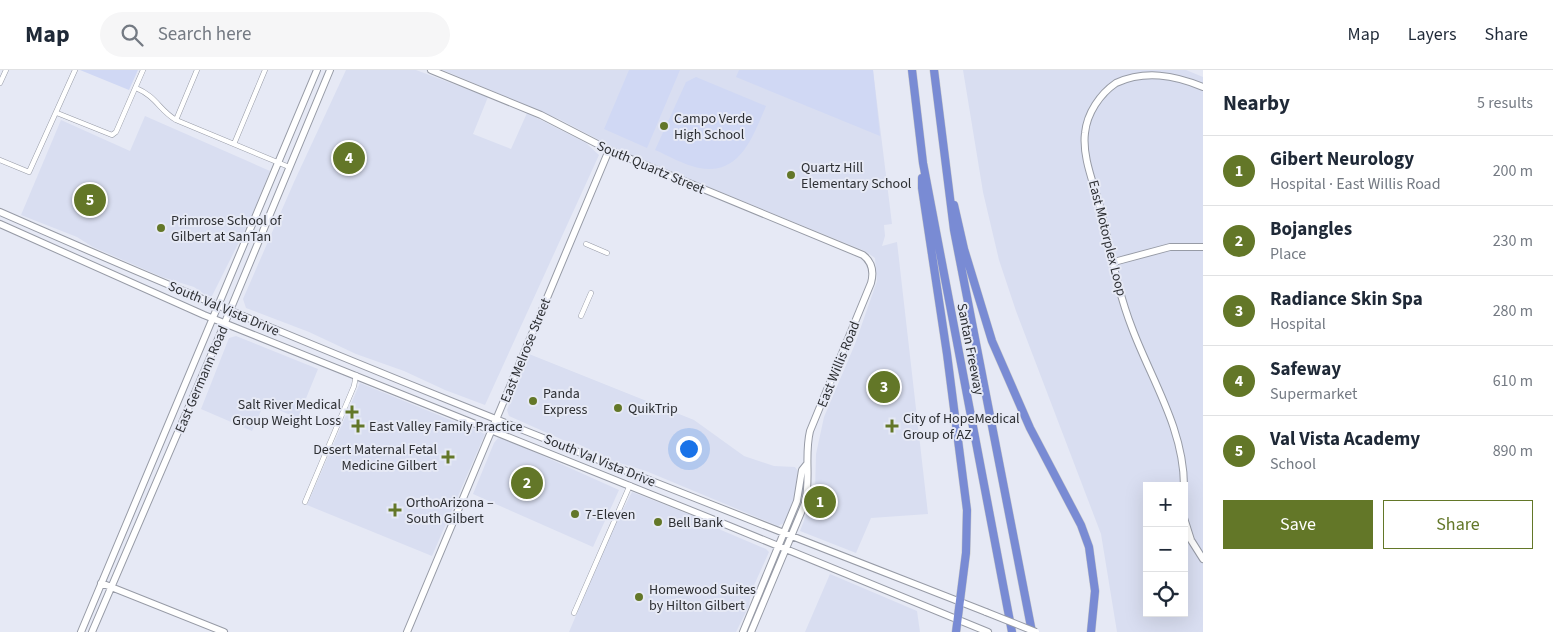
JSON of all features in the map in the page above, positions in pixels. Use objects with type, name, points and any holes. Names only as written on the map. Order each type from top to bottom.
[{"type":"highway","name":"Santan Freeway","points":[[912,70],[923,163],[1012,632]]},
{"type":"highway","name":"Santan Freeway","points":[[934,70],[948,191],[1032,632]]},
{"type":"highway","points":[[923,163],[922,188],[947,354],[967,510],[966,553],[956,632]]},
{"type":"highway","points":[[948,191],[956,211],[964,248],[995,348],[1030,428],[1081,526],[1089,547],[1095,591],[1091,632]]},
{"type":"main road","name":"East Germann Road","points":[[80,632],[317,70]]},
{"type":"main road","name":"East Germann Road","points":[[92,632],[225,323],[330,70]]},
{"type":"main road","name":"South Quartz Street","points":[[431,70],[546,117],[609,150],[863,255],[871,264]]},
{"type":"main road","name":"East Motorplex Loop","points":[[1183,482],[1178,446],[1169,415],[1159,387],[1132,328],[1085,146],[1085,132],[1090,115],[1106,91],[1121,80],[1136,74],[1163,73],[1203,87]]},
{"type":"main road","name":"East Melrose Street","points":[[407,632],[609,150]]},
{"type":"main road","name":"South Val Vista Drive","points":[[0,212],[230,311],[635,474],[1036,632]]},
{"type":"main road","points":[[18,232],[22,222]]},
{"type":"main road","name":"South Val Vista Drive","points":[[0,224],[225,323],[630,485],[988,632]]},
{"type":"main road","points":[[1114,262],[1170,247],[1203,247]]},
{"type":"main road","points":[[108,272],[113,261]]},
{"type":"main road","name":"East Willis Road","points":[[742,632],[797,501],[802,470],[806,465],[810,431],[871,283],[873,275],[871,264]]},
{"type":"main road","points":[[356,375],[361,364]]},
{"type":"main road","name":"East Willis Road","points":[[751,632],[792,536],[807,493],[809,470],[806,465]]},
{"type":"main road","points":[[630,485],[635,474]]},
{"type":"main road","points":[[1187,527],[1191,540],[1203,559]]},
{"type":"main road","points":[[102,583],[224,632]]},
{"type":"street","points":[[0,83],[6,70]]},
{"type":"street","points":[[0,160],[30,172],[75,70]]},
{"type":"street","points":[[57,112],[112,135],[116,132],[144,70]]},
{"type":"street","points":[[176,120],[196,70]]},
{"type":"street","points":[[234,144],[265,70]]},
{"type":"street","points":[[136,88],[153,96],[170,116],[176,120],[289,167]]},
{"type":"street","points":[[586,244],[608,253]]},
{"type":"street","points":[[581,316],[591,293]]},
{"type":"street","points":[[305,502],[354,386],[356,375]]},
{"type":"street","points":[[574,613],[630,485]]},
{"type":"shaded area","points":[[80,70],[138,70],[129,90]]},
{"type":"shaded area","points":[[346,70],[416,70],[488,97],[473,134],[511,149],[527,113],[586,143],[599,155],[485,405],[246,308],[243,299]]},
{"type":"shaded area","points":[[443,70],[873,70],[892,224],[884,225],[885,236],[882,246],[897,242],[928,514],[871,518],[856,553],[800,531],[815,492],[816,454],[824,417],[855,344],[877,281],[875,258],[865,251],[618,150],[561,120]]},
{"type":"shaded area","points":[[629,70],[680,70],[647,148],[604,129]]},
{"type":"shaded area","points":[[739,70],[873,70],[880,136],[736,77]]},
{"type":"shaded area","points":[[963,70],[1186,70],[1203,77],[1203,632],[1117,632],[1101,534],[1016,311],[999,260],[983,192]]},
{"type":"shaded area","points":[[696,77],[766,106],[750,141],[735,160],[725,166],[713,169],[693,167],[655,150],[686,82]]},
{"type":"shaded area","points":[[145,116],[270,171],[250,220],[212,296],[207,296],[194,287],[162,277],[93,247],[77,237],[21,215],[61,120],[130,151]]},
{"type":"shaded area","points":[[236,336],[318,369],[298,418],[264,404],[252,431],[201,409],[229,338]]},
{"type":"shaded area","points":[[529,354],[694,420],[744,456],[774,466],[795,467],[798,471],[795,496],[784,523],[778,526],[646,471],[613,461],[578,444],[563,440],[509,416],[507,410]]},
{"type":"shaded area","points":[[360,383],[485,434],[432,556],[307,505]]},
{"type":"shaded area","points":[[498,438],[505,439],[619,490],[593,547],[473,494],[494,443]]},
{"type":"shaded area","points":[[632,492],[712,523],[721,530],[769,552],[751,592],[749,606],[736,632],[569,632],[610,535]]},
{"type":"shaded area","points":[[830,574],[917,611],[920,632],[805,632]]},
{"type":"place","name":"Campo Verde High School","points":[[664,126]]},
{"type":"place","name":"Safeway","points":[[349,158]]},
{"type":"place","name":"Quartz Hill Elementary School","points":[[791,175]]},
{"type":"place","name":"Val Vista Academy","points":[[90,200]]},
{"type":"place","name":"Primrose School of Gilbert at SanTan","points":[[161,228]]},
{"type":"place","name":"Radiance Skin Spa","points":[[884,387]]},
{"type":"place","name":"Panda Express","points":[[533,401]]},
{"type":"place","name":"QuikTrip","points":[[618,408]]},
{"type":"place","name":"Salt River Medical Group Weight Loss","points":[[352,412]]},
{"type":"place","name":"East Valley Family Practice","points":[[358,426]]},
{"type":"place","name":"City of HopeMedical Group of AZ","points":[[892,426]]},
{"type":"place","name":"Desert Maternal Fetal Medicine Gilbert","points":[[448,457]]},
{"type":"place","name":"Bojangles","points":[[527,483]]},
{"type":"place","name":"Gibert Neurology","points":[[820,502]]},
{"type":"place","name":"OrthoArizona – South Gilbert","points":[[395,510]]},
{"type":"place","name":"7-Eleven","points":[[575,514]]},
{"type":"place","name":"Bell Bank","points":[[658,522]]},
{"type":"place","name":"Homewood Suites by Hilton Gilbert","points":[[639,597]]}]
